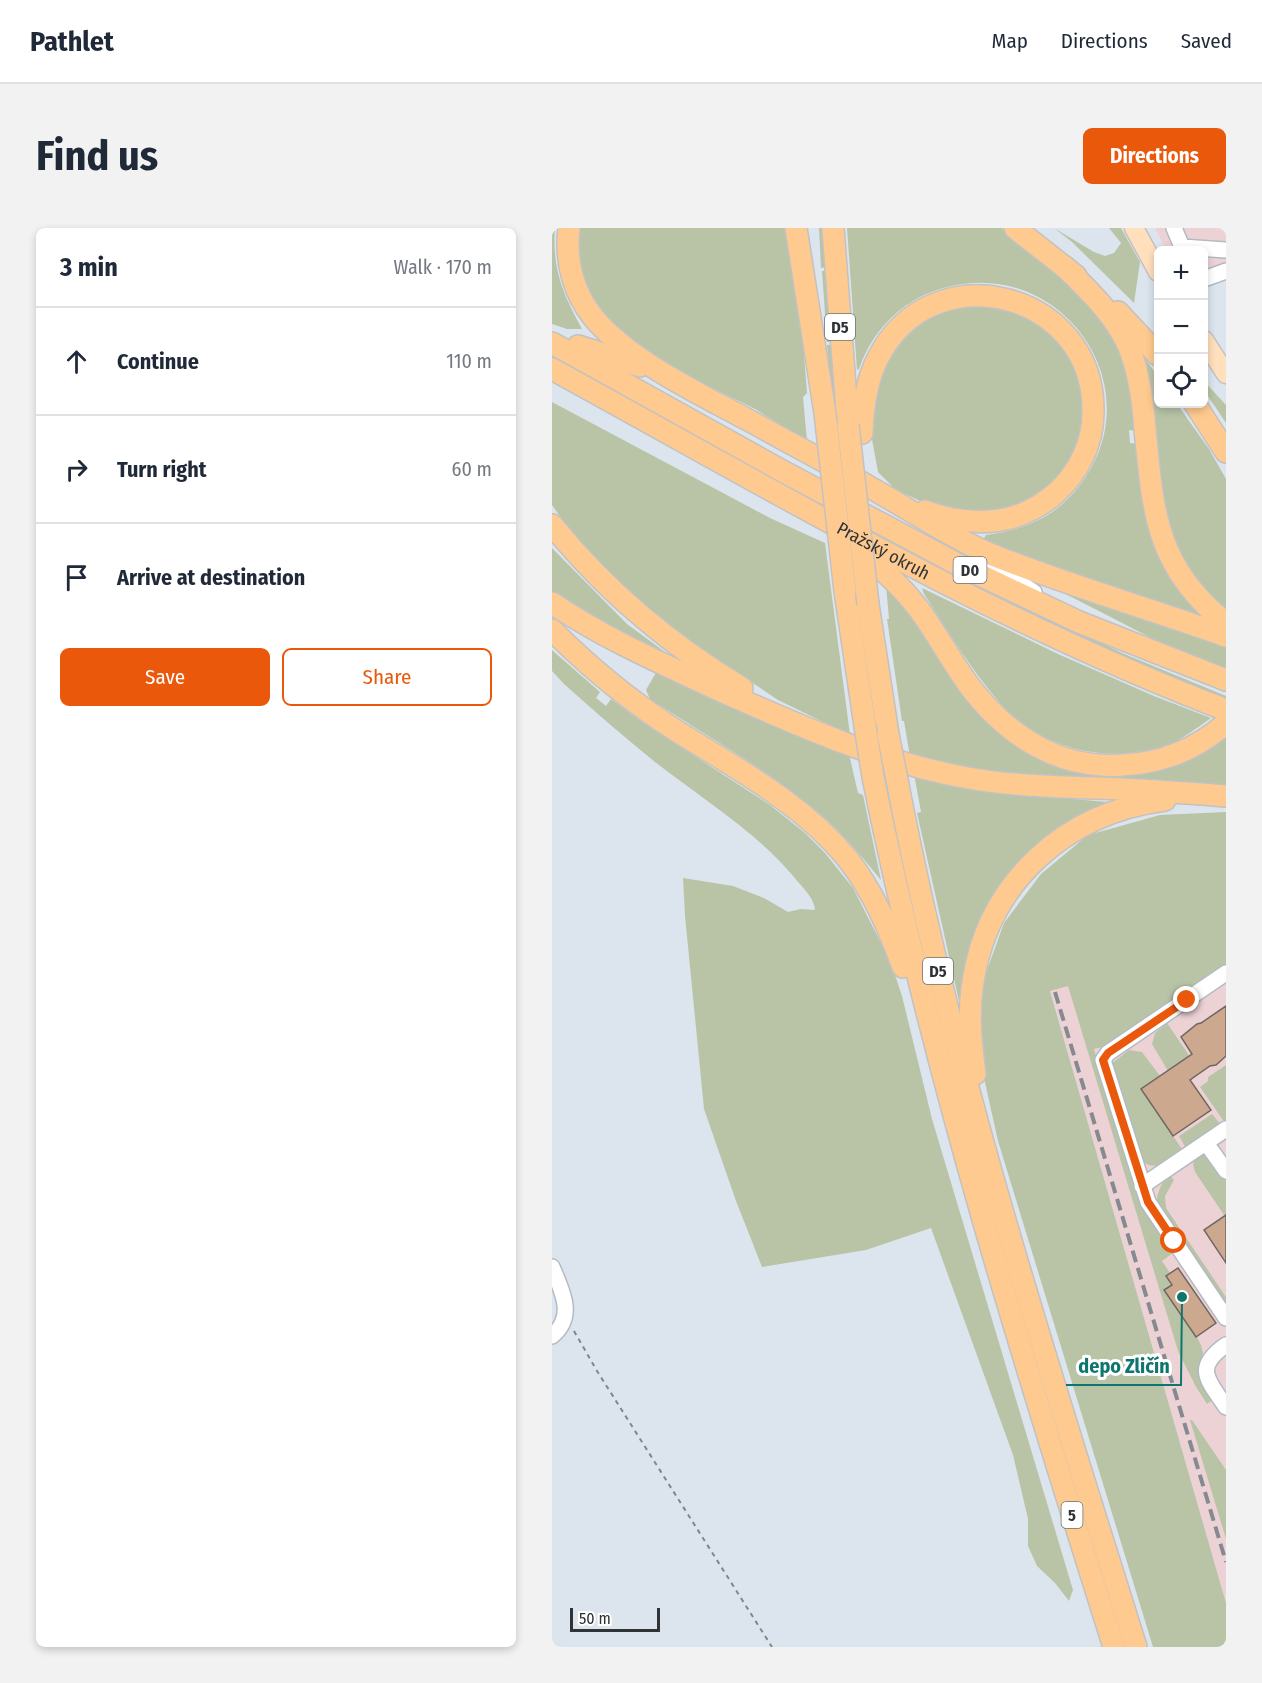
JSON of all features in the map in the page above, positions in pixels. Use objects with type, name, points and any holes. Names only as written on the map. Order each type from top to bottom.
[{"type":"highway","points":[[569,228],[570,266],[577,290],[589,312],[615,339],[671,378],[872,488],[943,531],[990,554],[1226,636]]},
{"type":"highway","points":[[796,228],[825,413]]},
{"type":"highway","name":"D5","points":[[810,228],[825,413],[844,591],[873,777],[900,907],[939,1066],[988,1239],[1041,1379]]},
{"type":"highway","name":"D5","points":[[833,228],[855,429],[859,526],[868,604],[888,734],[937,967],[1009,1232],[1041,1379]]},
{"type":"highway","points":[[1015,228],[1124,317],[1157,354]]},
{"type":"highway","points":[[1065,267],[1110,314],[1128,346],[1141,390],[1152,497],[1161,536],[1175,568],[1185,582],[1207,607],[1226,623]]},
{"type":"highway","points":[[855,429],[870,376],[890,338],[919,312],[957,297],[978,295],[1009,299],[1045,315],[1076,347],[1086,368],[1092,390],[1091,432],[1082,461],[1059,490],[1042,504],[1027,512],[993,522],[964,522],[924,511],[872,488]]},
{"type":"highway","points":[[552,337],[671,378]]},
{"type":"highway","name":"Pražský okruh","points":[[552,343],[891,530],[1079,622],[1226,680]]},
{"type":"highway","name":"Pražský okruh","points":[[552,369],[812,513],[1017,619],[1132,672],[1226,710]]},
{"type":"highway","points":[[1198,408],[1226,452]]},
{"type":"highway","points":[[812,513],[887,573],[901,587],[919,609],[977,695],[1008,728],[1029,742],[1065,759],[1106,766],[1150,762],[1184,751],[1226,723]]},
{"type":"highway","points":[[552,525],[609,587],[676,644],[756,696],[850,744]]},
{"type":"highway","points":[[552,603],[597,632],[626,647],[777,716],[850,744],[923,768],[983,780],[1226,797]]},
{"type":"highway","points":[[552,630],[602,677],[650,713],[754,780],[801,814],[826,835],[846,857],[867,886],[889,930],[939,1066]]},
{"type":"highway","points":[[986,1154],[972,1048],[971,998],[977,962],[986,932],[1007,894],[1024,872],[1046,851],[1069,833],[1096,819],[1125,808],[1147,803],[1187,798],[1226,797]]},
{"type":"highway","name":"5","points":[[1041,1379],[1114,1647]]},
{"type":"highway","name":"5","points":[[1041,1379],[1136,1647]]},
{"type":"main road","points":[[1134,228],[1154,265]]},
{"type":"main road","points":[[1208,347],[1226,374]]},
{"type":"street","points":[[1174,228],[1182,248],[1226,250]]},
{"type":"street","points":[[1208,277],[1226,271]]},
{"type":"street","points":[[943,531],[1079,622]]},
{"type":"street","points":[[1226,973],[1108,1053],[1103,1060],[1148,1202],[1226,1318]]},
{"type":"street","points":[[1142,1186],[1226,1129]]},
{"type":"street","points":[[1206,1143],[1226,1171]]},
{"type":"street","points":[[988,1239],[1009,1232]]},
{"type":"street","points":[[552,1267],[566,1307],[560,1330],[552,1336]]},
{"type":"street","points":[[1226,1345],[1210,1358],[1207,1370],[1209,1382],[1226,1407]]},
{"type":"path","points":[[564,1320],[574,1329],[597,1371],[772,1647]]},
{"type":"shaded area","points":[[1155,228],[1226,228],[1226,266],[1208,270],[1208,246],[1164,246]]},
{"type":"shaded area","points":[[1226,874],[1226,1603],[1050,990],[1067,985]]},
{"type":"green space","points":[[552,228],[555,228],[555,257],[560,281],[582,329],[567,329],[552,324]]},
{"type":"green space","points":[[576,228],[788,228],[797,265],[807,393],[803,397],[807,441],[755,409],[672,368],[614,334],[582,283]]},
{"type":"green space","points":[[819,228],[824,228],[827,267],[821,268]]},
{"type":"green space","points":[[847,228],[1002,228],[1035,252],[1083,294],[1112,331],[1129,375],[1137,431],[1129,430],[1130,443],[1139,444],[1203,615],[1201,619],[983,540],[986,535],[1016,529],[1054,511],[1065,502],[1085,478],[1103,440],[1107,401],[1099,365],[1080,332],[1054,307],[1020,289],[982,283],[940,289],[913,301],[880,330],[857,370]]},
{"type":"green space","points":[[1054,228],[1105,256],[1114,253],[1121,243],[1109,228],[1121,228],[1140,262],[1134,303],[1072,242]]},
{"type":"green space","points":[[822,271],[827,271],[833,342],[827,342]]},
{"type":"green space","points":[[995,303],[1036,317],[1078,363],[1086,437],[1056,487],[1003,515],[936,508],[896,490],[878,472],[871,434],[878,375],[907,335],[927,318],[942,310]]},
{"type":"green space","points":[[827,345],[833,345],[840,419],[834,416]]},
{"type":"green space","points":[[1143,355],[1154,371],[1154,408],[1180,408],[1209,449],[1226,479],[1226,614],[1196,587],[1171,543],[1139,358]]},
{"type":"green space","points":[[1208,385],[1226,405],[1226,423],[1208,396]]},
{"type":"green space","points":[[552,402],[770,518],[825,543],[850,735],[778,700],[669,627],[625,588],[568,528],[552,505]]},
{"type":"green space","points":[[552,548],[627,624],[665,652],[606,625],[552,594]]},
{"type":"green space","points":[[919,555],[1122,653],[1226,696],[1226,701],[1120,658],[916,558]]},
{"type":"green space","points":[[886,585],[909,602],[997,727],[1116,772],[1226,734],[1226,787],[1014,778],[910,757],[904,721],[902,721],[887,619],[889,619]]},
{"type":"green space","points":[[922,588],[1058,654],[1211,718],[1170,744],[1127,753],[1087,751],[1049,739],[1015,717],[989,690],[960,650]]},
{"type":"green space","points":[[1054,588],[1226,641],[1226,668],[1163,644]]},
{"type":"green space","points":[[552,650],[600,692],[596,698],[606,706],[611,699],[642,722],[770,805],[805,833],[825,853],[853,888],[892,966],[902,996],[932,1119],[1073,1590],[1069,1601],[1055,1583],[1037,1566],[1028,1546],[1028,1519],[1013,1455],[931,1228],[866,1250],[762,1267],[704,1109],[683,878],[733,886],[764,898],[788,912],[801,909],[815,910],[813,902],[807,892],[767,848],[731,818],[655,762],[564,684],[552,671]]},
{"type":"green space","points":[[658,669],[849,754],[858,793],[863,795],[881,880],[835,828],[798,796],[650,699],[646,690]]},
{"type":"green space","points":[[914,774],[986,791],[1107,802],[1075,818],[1047,836],[1023,857],[1004,880],[975,934],[959,1001],[917,813],[921,812]]},
{"type":"green space","points":[[890,784],[926,955],[920,953],[884,785]]},
{"type":"green space","points":[[1226,812],[1226,964],[1107,1046],[1094,1049],[1139,1198],[1174,1252],[1162,1261],[1170,1273],[1166,1276],[1201,1345],[1203,1353],[1200,1368],[1214,1399],[1207,1404],[1178,1351],[1068,986],[1050,991],[1226,1603],[1226,1647],[1153,1647],[998,1141],[980,1060],[982,984],[1004,923],[1041,874],[1088,835],[1160,815]]},
{"type":"green space","points":[[1167,1023],[1193,1061],[1168,1071],[1152,1044],[1155,1033]]},
{"type":"green space","points":[[1129,1050],[1142,1052],[1160,1076],[1141,1089],[1184,1152],[1159,1165],[1148,1165],[1143,1162],[1111,1064]]},
{"type":"green space","points":[[1226,1065],[1225,1123],[1200,1087],[1208,1081],[1208,1077]]},
{"type":"green space","points":[[1212,1114],[1222,1126],[1187,1150],[1179,1136]]},
{"type":"green space","points":[[1203,1154],[1207,1155],[1226,1178],[1226,1218],[1195,1172],[1194,1160]]},
{"type":"green space","points":[[1170,1175],[1174,1180],[1165,1196],[1166,1208],[1226,1297],[1226,1311],[1157,1202],[1160,1187]]},
{"type":"green space","points":[[1190,1420],[1226,1470],[1226,1539]]},
{"type":"building","points":[[1226,1006],[1226,1056],[1216,1065],[1210,1066],[1190,1080],[1211,1110],[1173,1136],[1141,1089],[1192,1054],[1181,1037]]},
{"type":"building","points":[[1226,1215],[1226,1263],[1204,1230]]},
{"type":"building","points":[[1178,1268],[1216,1323],[1196,1337],[1164,1290],[1172,1285],[1166,1276]]},
{"type":"railway","points":[[1055,992],[1226,1562]]},
{"type":"place","name":"depo Zličín","points":[[1182,1297]]},
{"type":"route","points":[[1174,1241],[1148,1202],[1103,1060],[1108,1053],[1187,1000]]}]
